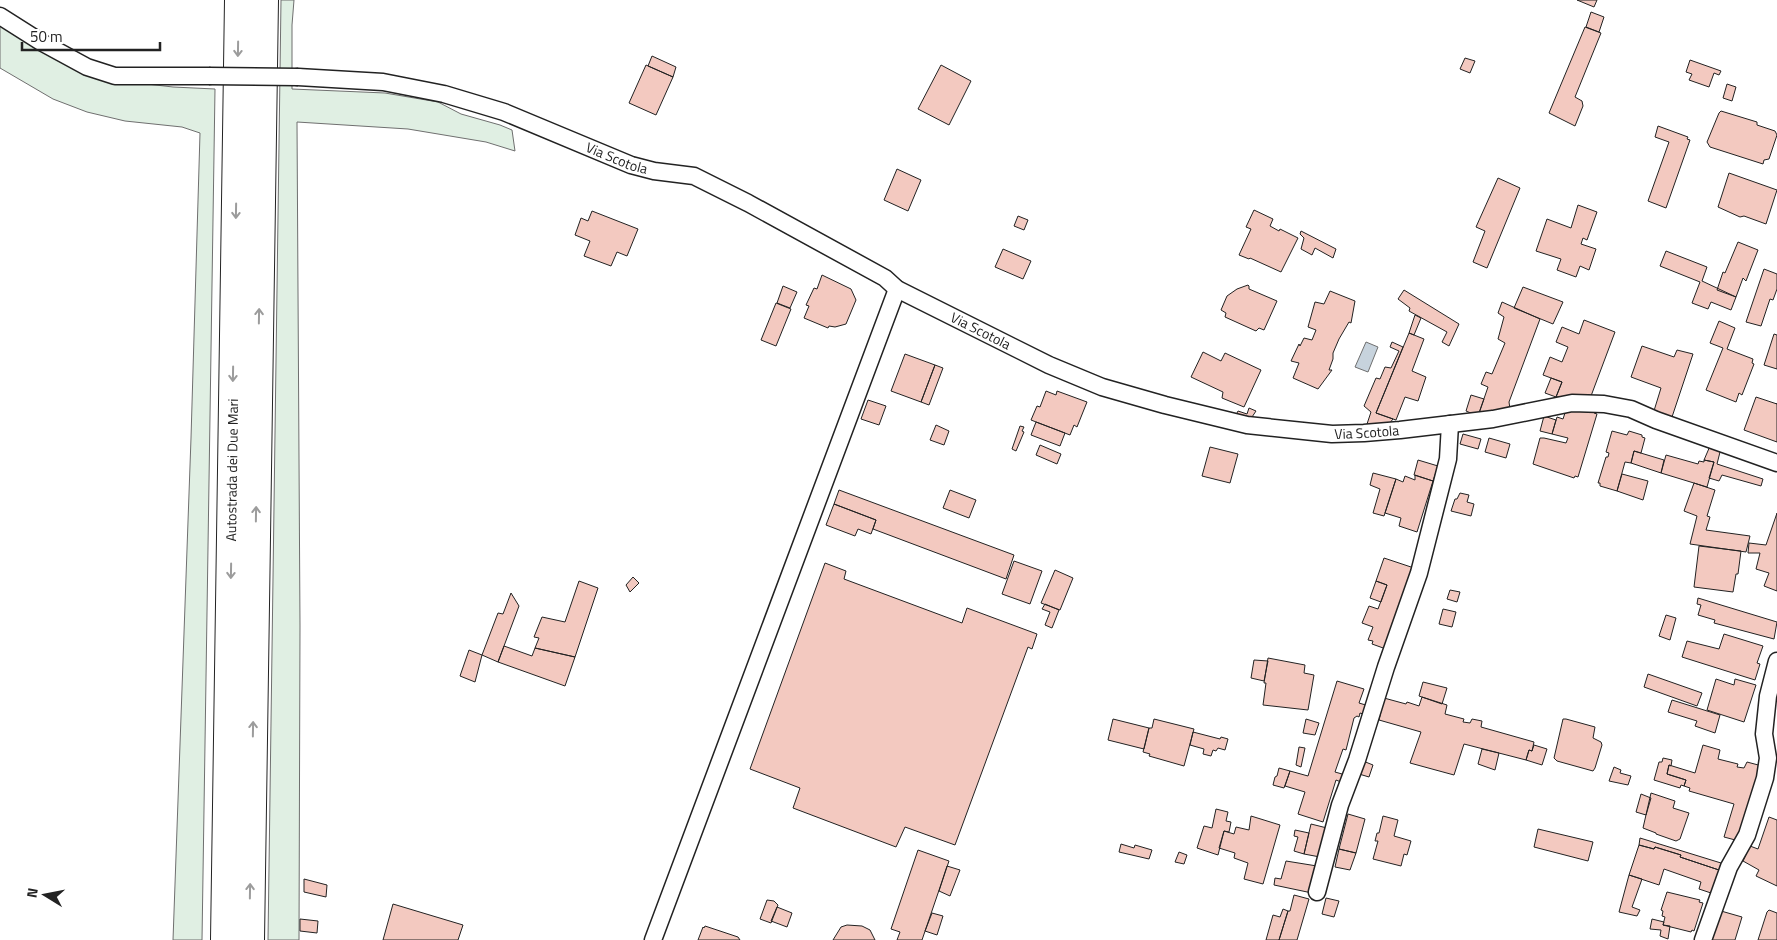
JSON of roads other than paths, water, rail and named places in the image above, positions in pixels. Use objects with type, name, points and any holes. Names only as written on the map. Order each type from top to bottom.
[{"type":"highway","name":"Autostrada dei Due Mari","points":[[225,940],[239,0]]},
{"type":"highway","name":"Autostrada dei Due Mari","points":[[250,940],[264,0]]},
{"type":"street","name":"Via Scotola","points":[[0,16],[41,42],[87,67],[116,76],[209,76],[383,82],[444,94],[504,112],[631,165],[654,171],[694,176],[885,278],[897,289],[1067,372],[1102,387],[1165,405],[1247,425],[1332,434],[1400,430],[1493,419],[1572,403],[1604,404],[1631,409],[1656,420],[1777,463]]},
{"type":"street","points":[[653,940],[897,289]]},
{"type":"street","points":[[1317,892],[1340,805],[1357,760],[1386,667],[1419,573],[1448,459],[1450,424]]},
{"type":"street","points":[[1703,940],[1729,867],[1747,835],[1765,778],[1768,758],[1764,734],[1768,696],[1777,661]]}]
